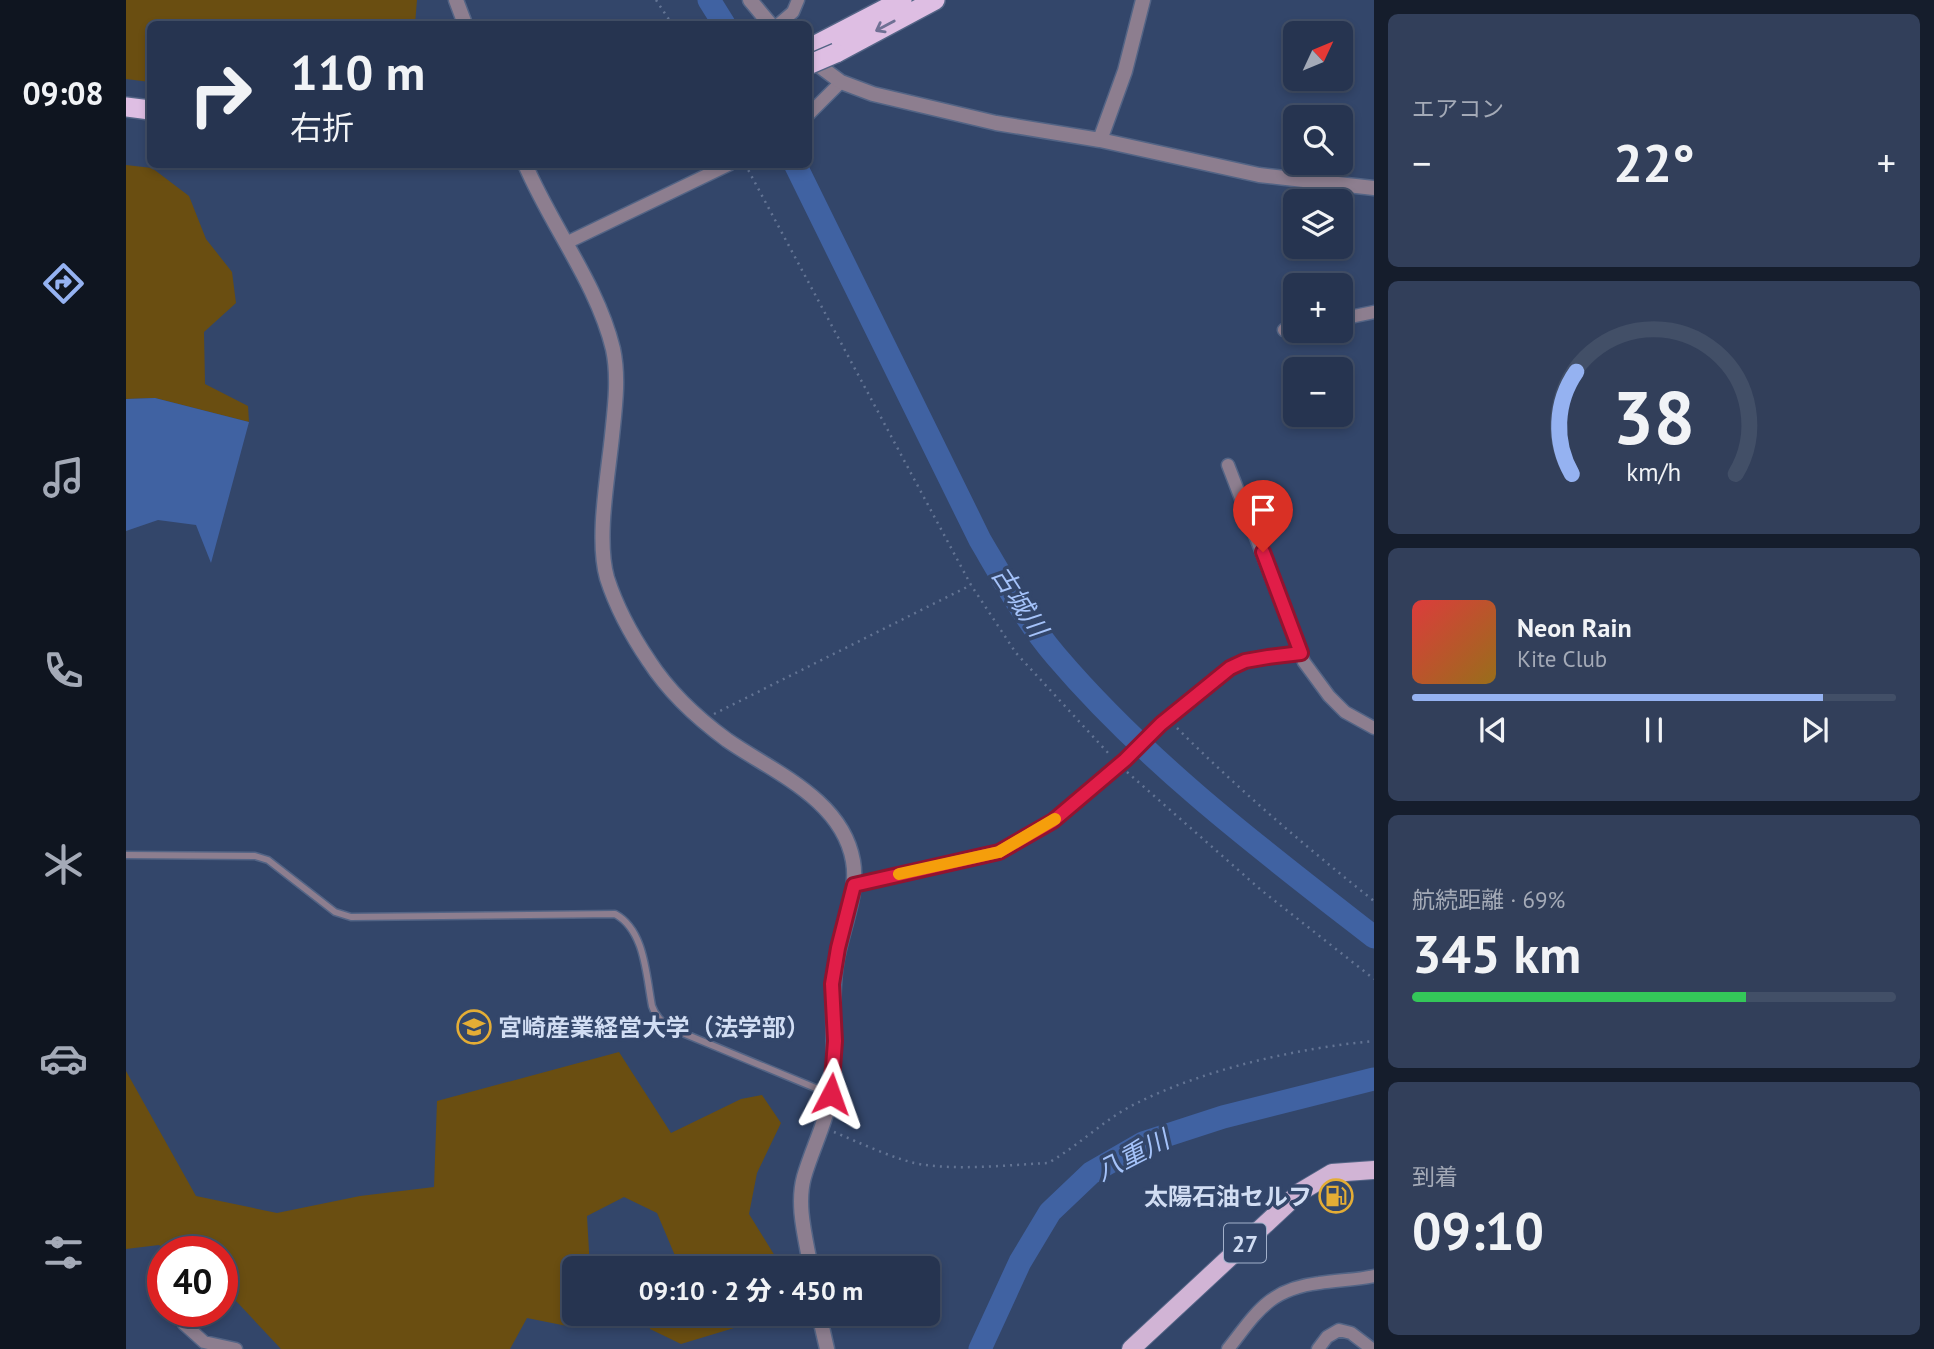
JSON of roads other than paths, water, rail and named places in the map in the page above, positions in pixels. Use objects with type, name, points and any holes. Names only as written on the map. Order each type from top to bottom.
[{"type":"highway","points":[[812,62],[902,0]]},
{"type":"highway","points":[[812,49],[833,46],[935,0]]},
{"type":"highway","points":[[126,107],[147,110]]},
{"type":"highway","points":[[126,121],[147,124]]},
{"type":"main road","name":"27","points":[[1131,1349],[1300,1192],[1332,1173],[1374,1170]]},
{"type":"street","points":[[456,0],[465,21]]},
{"type":"street","points":[[750,0],[768,21]]},
{"type":"street","points":[[782,21],[793,12],[798,0]]},
{"type":"street","points":[[1100,140],[1125,71],[1143,0]]},
{"type":"street","points":[[812,61],[841,82],[873,94],[983,120],[1100,140],[1259,175],[1374,188]]},
{"type":"street","points":[[812,112],[841,82]]},
{"type":"street","points":[[527,168],[601,313],[613,351],[617,391],[603,524],[606,576],[621,611],[649,661],[674,692],[701,720],[809,794],[833,816],[845,836],[853,860],[854,885],[832,984],[835,1041],[831,1094],[804,1178],[801,1208],[809,1256]]},
{"type":"street","points":[[566,243],[722,168]]},
{"type":"street","points":[[1353,316],[1374,312]]},
{"type":"street","points":[[1228,465],[1301,653],[1317,682],[1345,712],[1374,728]]},
{"type":"street","points":[[854,885],[999,852],[1053,821],[1122,762],[1164,721],[1230,668],[1245,661],[1301,653]]},
{"type":"street","points":[[1228,1349],[1267,1302],[1281,1293],[1300,1286],[1374,1276]]},
{"type":"street","points":[[822,1326],[827,1349]]},
{"type":"street","points":[[187,1327],[204,1342],[236,1349]]},
{"type":"street","points":[[1318,1349],[1327,1337],[1339,1330],[1351,1333],[1372,1349]]},
{"type":"lane","points":[[126,855],[255,856],[268,860],[335,912],[351,917],[615,915],[624,919],[637,937],[652,1006],[661,1021],[673,1029],[831,1094]]},
{"type":"water","points":[[155,398],[249,422],[211,563],[196,525],[158,520],[126,531],[126,399]]},
{"type":"waterway","name":"古城川","points":[[709,0],[722,21]]},
{"type":"waterway","name":"古城川","points":[[797,168],[980,540],[1045,643],[1091,696],[1168,769],[1248,838],[1374,937]]},
{"type":"waterway","name":"八重川","points":[[980,1349],[1020,1262],[1050,1212],[1091,1173],[1143,1143],[1223,1117],[1374,1079]]},
{"type":"place","name":"宮崎産業経営大学（法学部）","points":[[474,1027]]},
{"type":"place","name":"太陽石油セルフ","points":[[1336,1196]]}]
